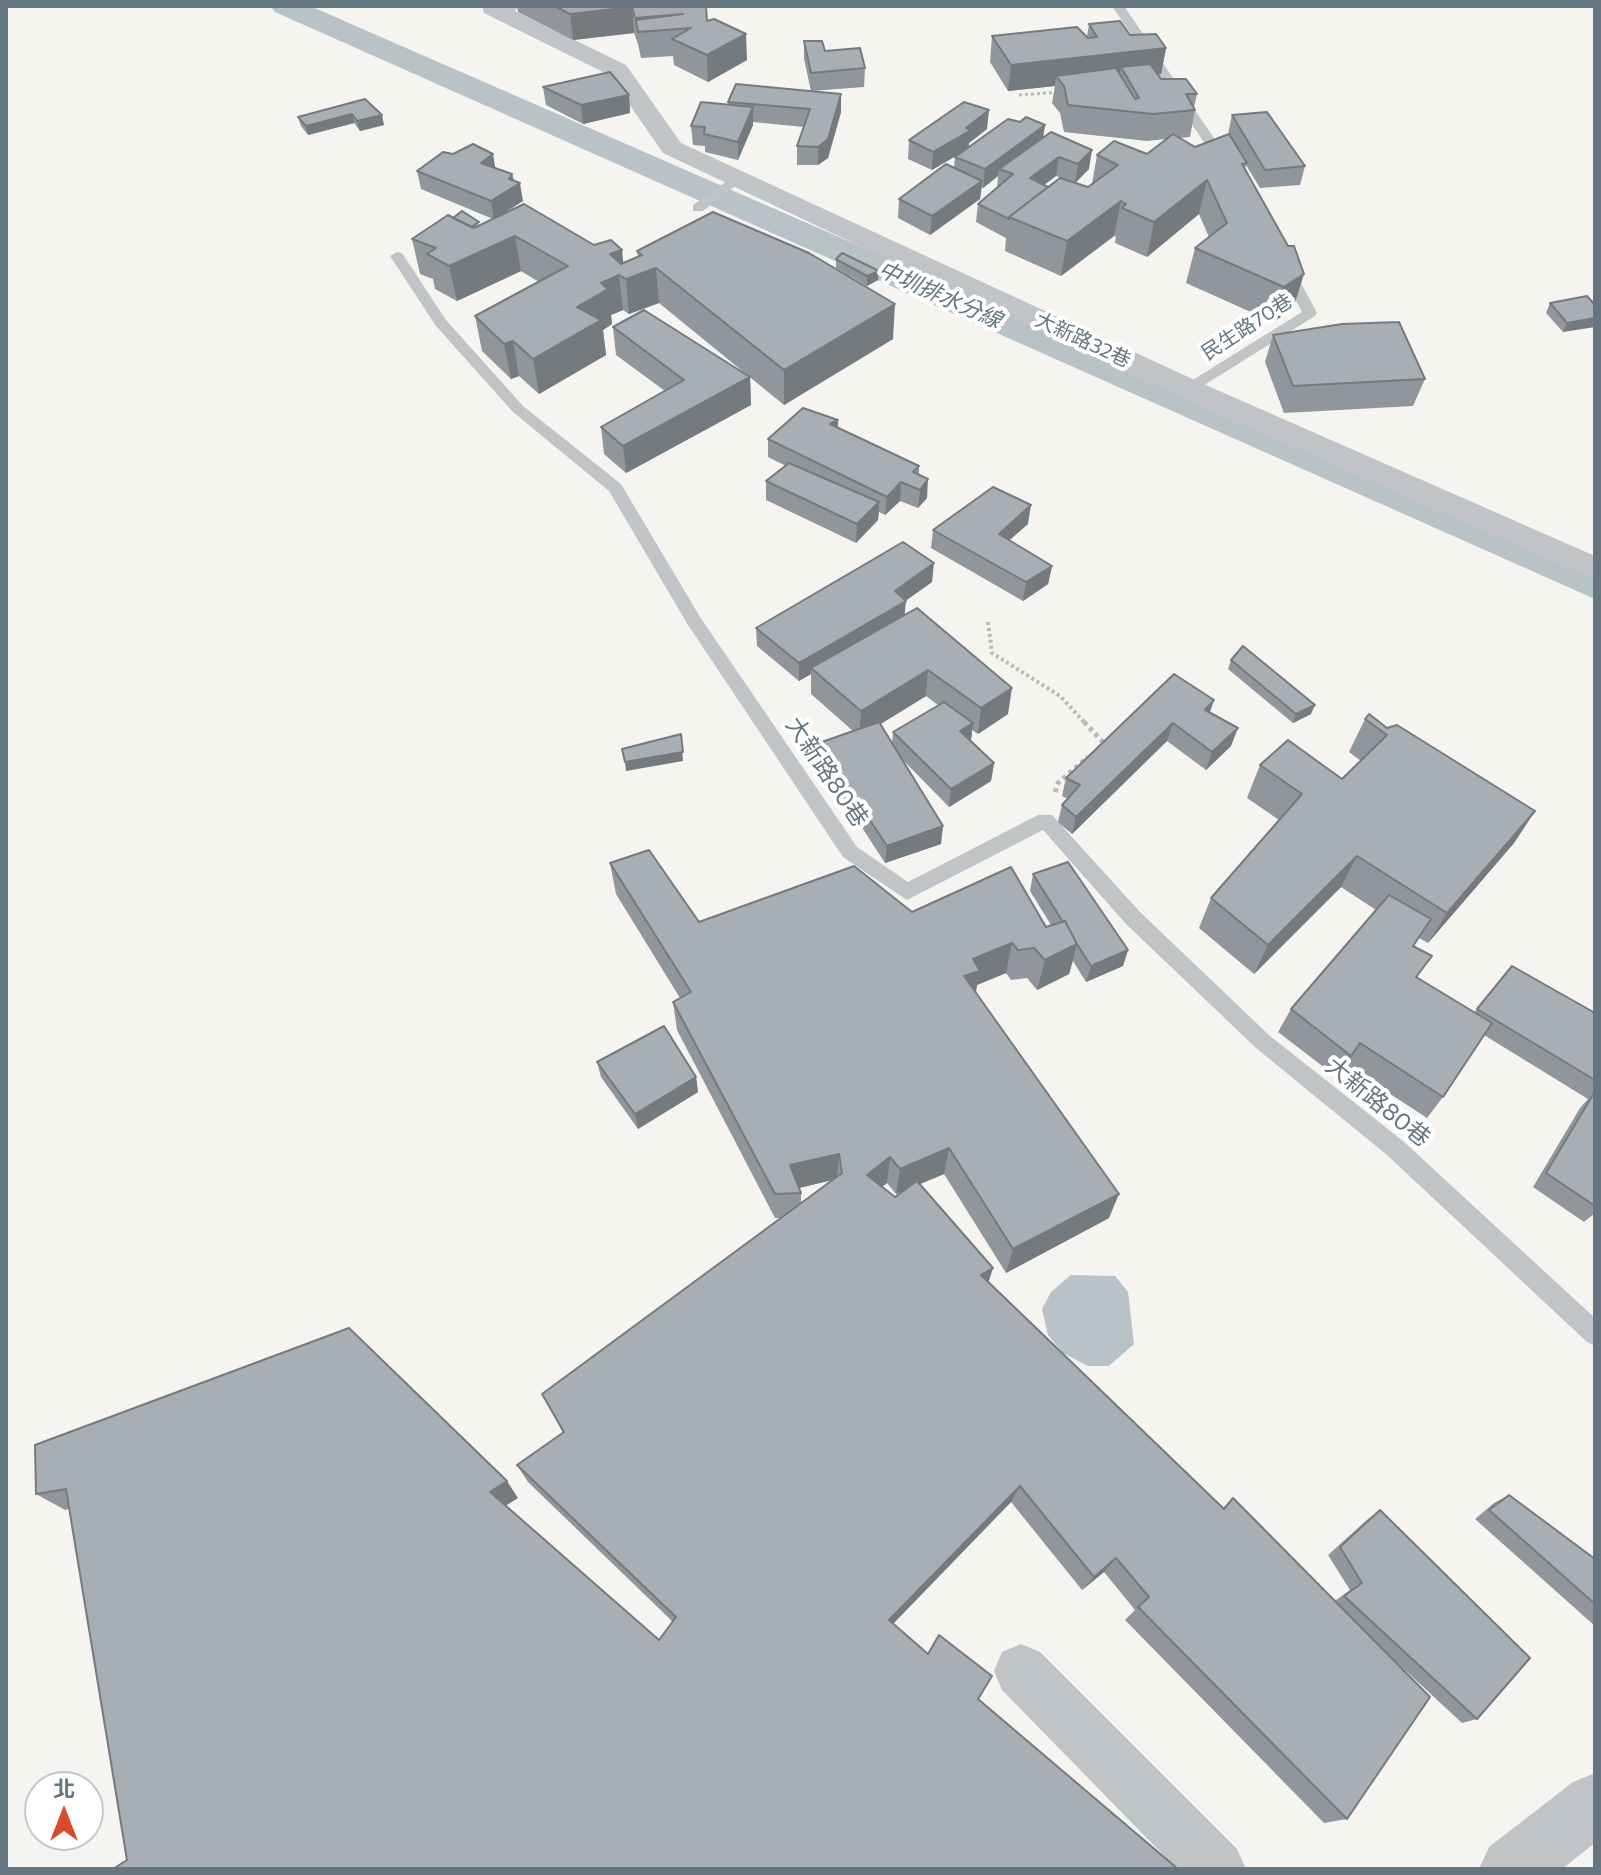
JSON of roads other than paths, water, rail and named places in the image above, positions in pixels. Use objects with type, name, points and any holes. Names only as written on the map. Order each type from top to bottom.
[{"type":"street","name":"大新路32巷","points":[[507,6],[492,8],[618,70],[672,148],[1188,389],[1595,569]]},
{"type":"street","points":[[1021,1671],[1217,1869]]},
{"type":"street","points":[[1511,1869],[1595,1804]]},
{"type":"lane","points":[[1118,6],[1237,181]]},
{"type":"lane","points":[[698,208],[737,178]]},
{"type":"lane","name":"大新路80巷","points":[[397,256],[441,323],[518,409],[615,488],[694,621],[850,852],[907,892],[1045,820],[1133,918],[1263,1042],[1395,1148],[1595,1334]]},
{"type":"lane","name":"民生路70巷","points":[[1188,389],[1310,313],[1281,260]]},
{"type":"waterway","name":"中圳排水分線","points":[[285,6],[1595,584]]}]
